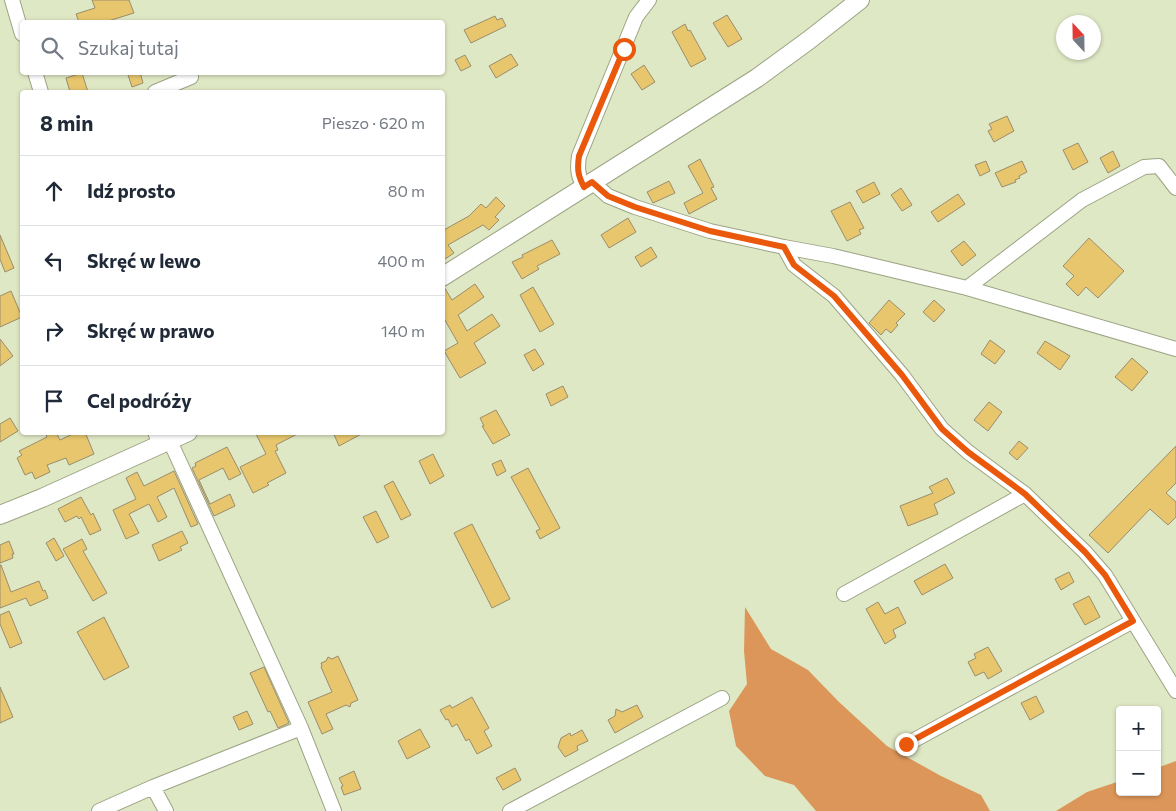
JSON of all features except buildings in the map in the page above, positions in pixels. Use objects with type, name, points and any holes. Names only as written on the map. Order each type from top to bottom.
[{"type":"street","points":[[12,0],[20,27]]},
{"type":"street","points":[[649,0],[636,17],[579,156],[577,170],[579,178],[588,185],[635,207],[710,231],[833,256],[967,288],[1176,349]]},
{"type":"street","points":[[445,275],[757,78],[860,0]]},
{"type":"street","points":[[36,75],[41,90]]},
{"type":"street","points":[[160,90],[190,77]]},
{"type":"street","points":[[967,288],[1082,200],[1144,167],[1159,166],[1176,188]]},
{"type":"street","points":[[784,247],[794,265],[834,296],[902,375],[942,429],[968,452],[1025,494],[1085,552],[1105,575],[1176,691]]},
{"type":"street","points":[[0,515],[42,498],[161,440],[178,435]]},
{"type":"street","points":[[161,440],[301,728],[334,811]]},
{"type":"street","points":[[844,594],[1025,494]]},
{"type":"street","points":[[906,744],[1133,621]]},
{"type":"street","points":[[510,811],[722,698]]},
{"type":"street","points":[[99,811],[301,728]]},
{"type":"street","points":[[154,787],[166,811]]},
{"type":"shaded area","points":[[745,607],[771,649],[808,670],[839,702],[887,746],[941,776],[981,795],[990,811],[816,811],[794,785],[765,776],[736,746],[729,711],[747,684],[744,651]]},
{"type":"shaded area","points":[[1176,761],[1176,811],[1056,811],[1087,792],[1116,782],[1116,796],[1161,796],[1161,767]]},
{"type":"route","points":[[624,49],[579,156],[577,170],[584,187],[592,182],[608,196],[635,207],[710,231],[784,247],[794,265],[834,296],[902,375],[942,429],[968,452],[1025,494],[1085,552],[1105,575],[1133,621],[906,744]]}]
